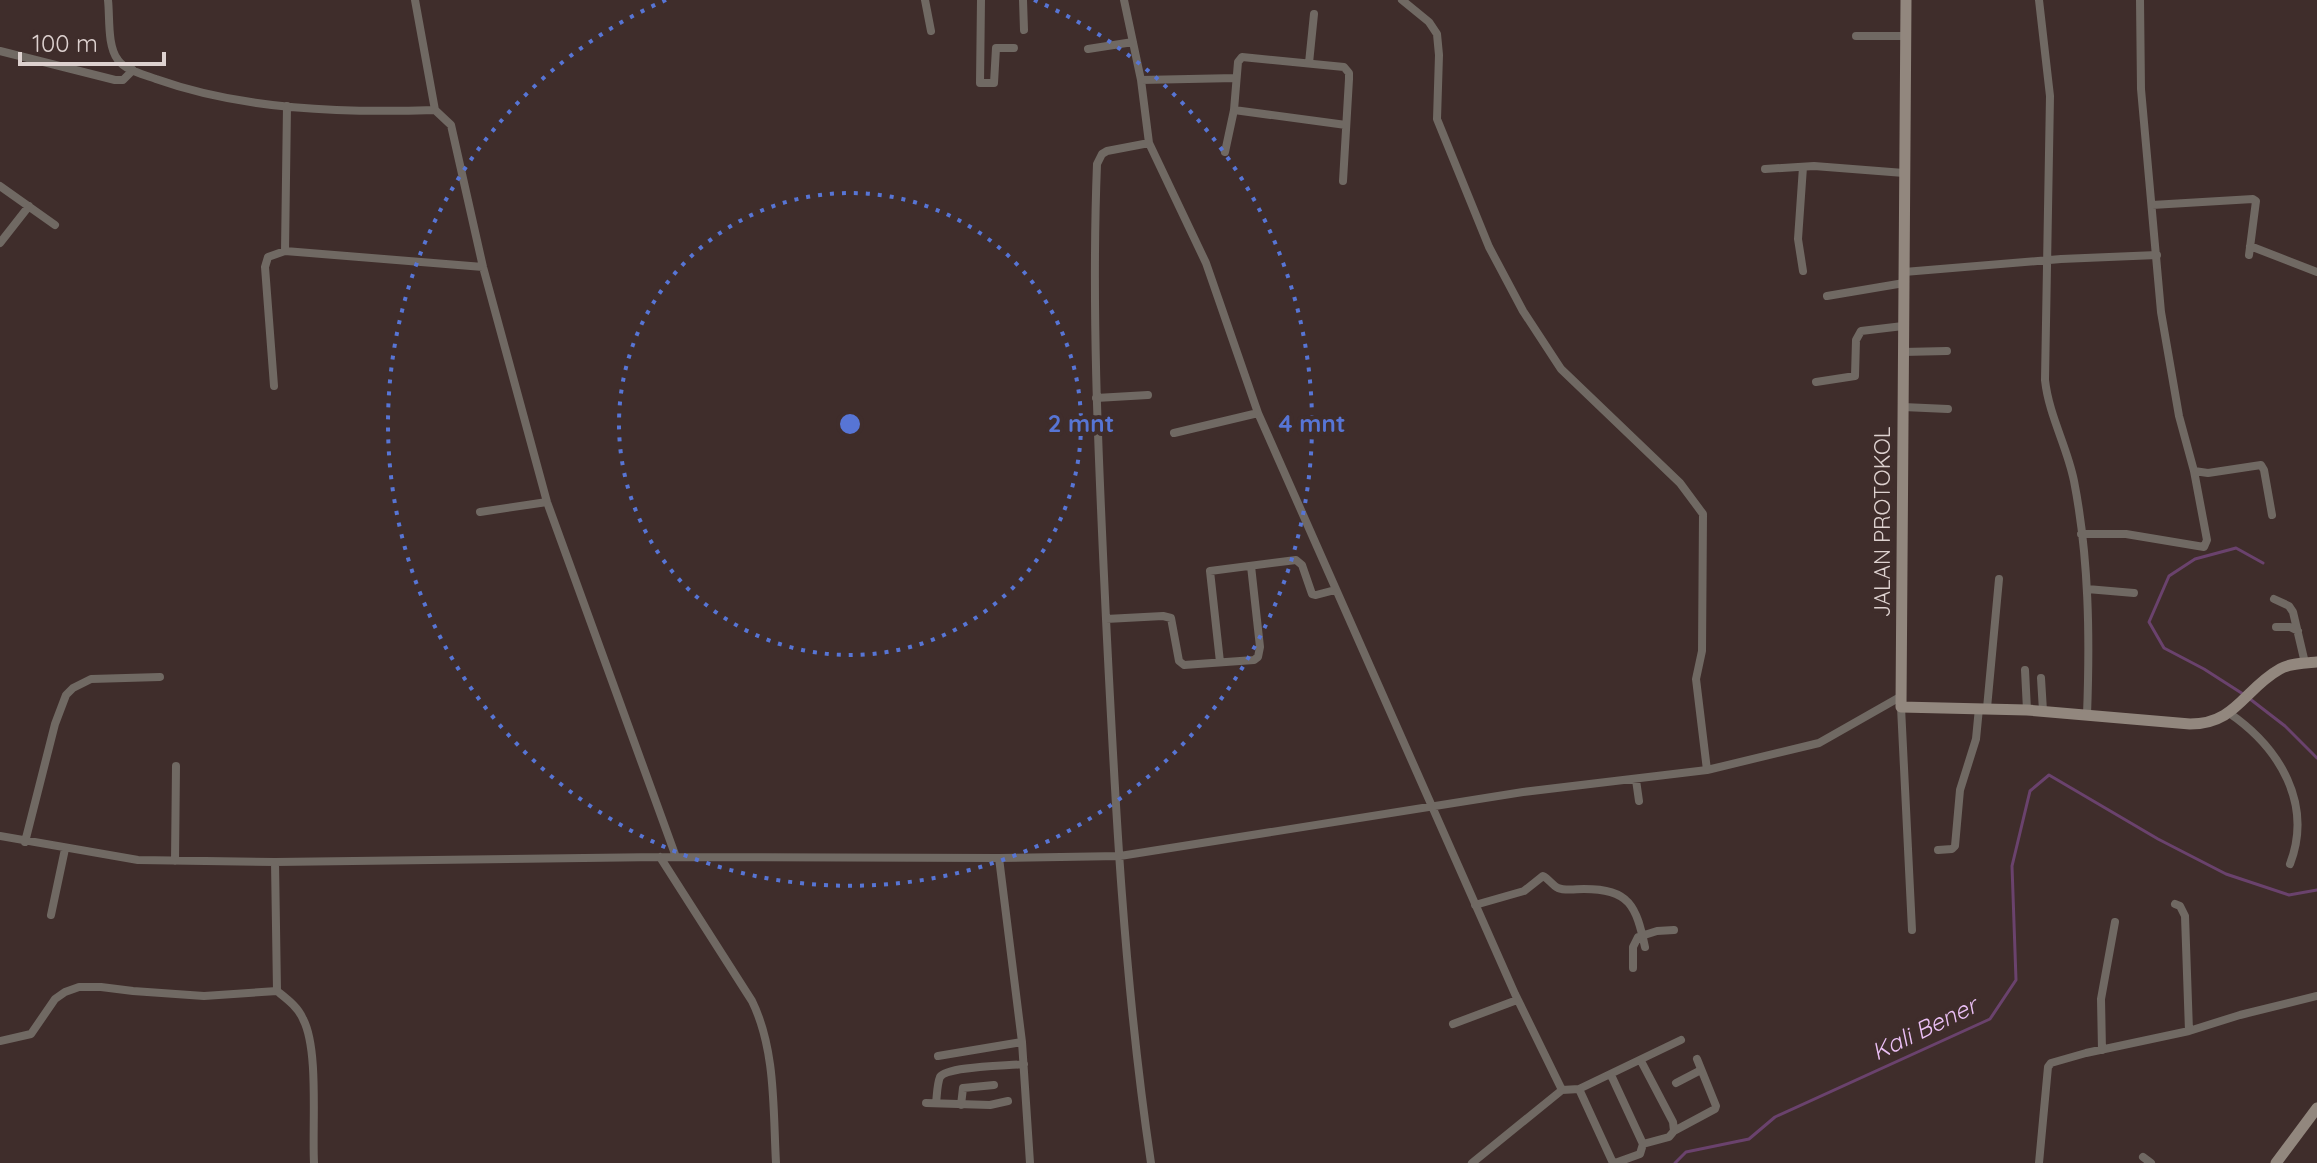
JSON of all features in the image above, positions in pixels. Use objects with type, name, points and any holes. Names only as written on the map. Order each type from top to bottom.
[{"type":"street","points":[[108,0],[115,56],[133,70],[206,94],[287,106],[435,110]]},
{"type":"street","points":[[415,0],[435,110],[451,125],[483,267],[547,502],[676,857]]},
{"type":"street","points":[[925,0],[931,31]]},
{"type":"street","points":[[981,0],[980,83],[994,83],[996,48]]},
{"type":"street","points":[[1023,0],[1024,30]]},
{"type":"street","points":[[1124,0],[1141,80],[1149,143],[1206,263],[1258,413],[1335,590],[1517,1000],[1562,1090]]},
{"type":"street","points":[[1402,0],[1429,22],[1437,34],[1437,119],[1489,247],[1523,311],[1561,369],[1680,483],[1703,514],[1702,651],[1696,679],[1707,770]]},
{"type":"street","name":"JALAN PROTOKOL","points":[[1900,702],[1906,0]]},
{"type":"street","points":[[2039,0],[2050,96],[2046,388],[2073,476],[2081,534],[2090,639],[2087,715]]},
{"type":"street","points":[[2081,534],[2126,534],[2204,547],[2207,540],[2194,471],[2179,416],[2161,312],[2141,89],[2140,0]]},
{"type":"street","points":[[1309,63],[1314,14]]},
{"type":"street","points":[[1856,36],[1905,36]]},
{"type":"street","points":[[1088,49],[1133,42]]},
{"type":"street","points":[[981,48],[1014,48]]},
{"type":"street","points":[[0,51],[115,80],[129,77],[133,70]]},
{"type":"street","points":[[1225,152],[1234,110],[1238,62],[1242,57],[1337,65],[1348,69],[1343,181]]},
{"type":"street","points":[[1141,80],[1236,78]]},
{"type":"street","points":[[285,251],[287,106]]},
{"type":"street","points":[[1234,110],[1346,125]]},
{"type":"street","points":[[1149,143],[1107,151],[1097,164],[1094,269],[1096,398],[1120,856],[1129,975],[1151,1163]]},
{"type":"street","points":[[1803,167],[1798,239],[1803,271]]},
{"type":"street","points":[[1765,169],[1803,167],[1904,173]]},
{"type":"street","points":[[0,186],[55,225]]},
{"type":"street","points":[[2152,205],[2253,199],[2250,251],[2317,272]]},
{"type":"street","points":[[0,243],[29,206]]},
{"type":"street","points":[[274,386],[265,262],[268,257],[285,251],[483,267]]},
{"type":"street","points":[[1827,296],[1904,277],[2048,260],[2157,255]]},
{"type":"street","points":[[1816,382],[1855,376],[1856,340],[1861,331],[1903,326]]},
{"type":"street","points":[[1903,352],[1947,351]]},
{"type":"street","points":[[1096,398],[1148,395]]},
{"type":"street","points":[[1903,407],[1948,409]]},
{"type":"street","points":[[1174,433],[1258,413]]},
{"type":"street","points":[[2194,471],[2208,473],[2261,465],[2272,515]]},
{"type":"street","points":[[480,512],[547,502]]},
{"type":"street","points":[[1220,662],[1210,571],[1296,560],[1302,565],[1312,594],[1335,590]]},
{"type":"street","points":[[1106,619],[1167,616],[1173,620],[1181,664],[1250,661],[1260,652],[1251,566]]},
{"type":"street","points":[[1938,850],[1955,846],[1960,790],[1983,708],[1999,579]]},
{"type":"street","points":[[2087,589],[2134,593]]},
{"type":"street","points":[[0,836],[138,860],[175,861],[1120,856],[1432,806],[1707,770],[1819,743],[1900,702],[2210,723],[2231,711],[2278,670],[2311,663],[2293,612],[2289,606],[2274,599]]},
{"type":"street","points":[[2276,627],[2290,627],[2298,631]]},
{"type":"street","points":[[2025,670],[2027,710]]},
{"type":"street","points":[[25,842],[55,724],[66,695],[91,679],[160,677]]},
{"type":"street","points":[[2041,678],[2043,711]]},
{"type":"street","points":[[1900,702],[1912,930]]},
{"type":"street","points":[[2231,711],[2265,744],[2288,779],[2299,819],[2295,852],[2290,864]]},
{"type":"street","points":[[175,861],[176,766]]},
{"type":"street","points":[[1636,780],[1639,801]]},
{"type":"street","points":[[51,915],[65,849]]},
{"type":"street","points":[[660,857],[762,1021],[771,1075],[776,1163]]},
{"type":"street","points":[[999,858],[1022,1042],[1030,1163]]},
{"type":"street","points":[[275,862],[277,991]]},
{"type":"street","points":[[1475,905],[1524,891],[1540,877],[1546,876],[1558,888],[1596,889],[1621,895],[1635,911],[1645,947]]},
{"type":"street","points":[[2175,904],[2185,916],[2189,1031]]},
{"type":"street","points":[[2102,1050],[2101,999],[2115,922]]},
{"type":"street","points":[[1633,968],[1634,941],[1642,934],[1674,930]]},
{"type":"street","points":[[0,1041],[31,1034],[55,999],[79,987],[204,996],[277,991],[298,1010],[307,1030],[311,1060],[314,1163]]},
{"type":"street","points":[[2039,1163],[2048,1067],[2059,1060],[2189,1031],[2317,996]]},
{"type":"street","points":[[1453,1024],[1517,1000]]},
{"type":"street","points":[[1472,1163],[1562,1090],[1579,1089],[1681,1040]]},
{"type":"street","points":[[938,1056],[1022,1042]]},
{"type":"street","points":[[1643,1144],[1669,1137],[1674,1131],[1715,1109],[1697,1059]]},
{"type":"street","points":[[1641,1061],[1673,1122],[1674,1131]]},
{"type":"street","points":[[936,1103],[939,1080],[944,1074],[967,1068],[1024,1064]]},
{"type":"street","points":[[1676,1083],[1701,1070]]},
{"type":"street","points":[[1579,1089],[1614,1163],[1640,1154],[1643,1144],[1611,1075]]},
{"type":"street","points":[[961,1105],[963,1088],[994,1085]]},
{"type":"street","points":[[926,1103],[995,1105],[1008,1101]]},
{"type":"street","points":[[2276,1163],[2317,1108]]},
{"type":"street","points":[[2143,1157],[2151,1163]]},
{"type":"waterway","name":"Kali Bener","points":[[2243,694],[2164,648],[2149,622],[2169,576],[2195,559],[2236,548],[2263,563]]},
{"type":"waterway","name":"Kali Bener","points":[[2250,699],[2285,726],[2317,758]]},
{"type":"waterway","name":"Kali Bener","points":[[1675,1163],[1686,1152],[1749,1139],[1775,1117],[1990,1019],[2016,980],[2012,866],[2030,791],[2049,775],[2158,839],[2226,874],[2289,895],[2317,890]]}]
